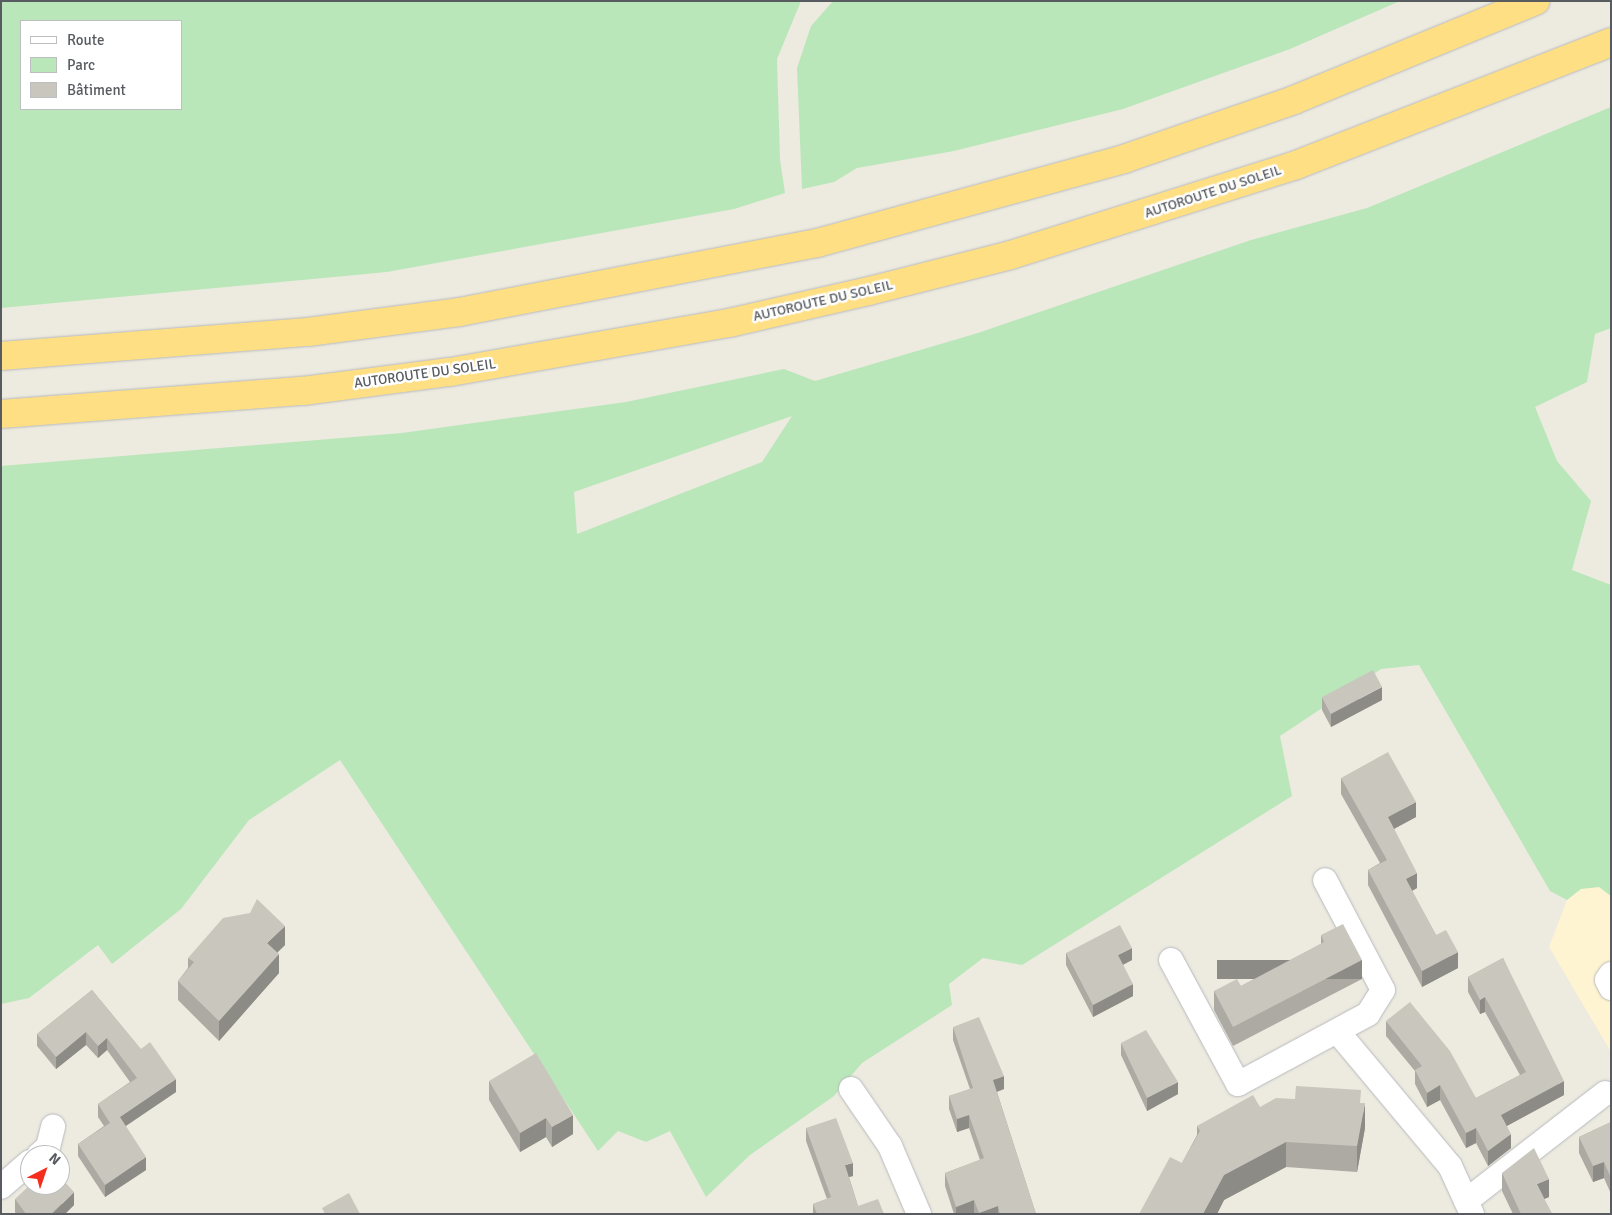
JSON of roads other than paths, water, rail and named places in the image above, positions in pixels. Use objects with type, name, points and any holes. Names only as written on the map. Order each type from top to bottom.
[{"type":"highway","points":[[1,356],[298,333],[459,312],[817,243],[1124,159],[1294,100],[1535,1]]},
{"type":"highway","name":"AUTOROUTE DU SOLEIL","points":[[1,414],[303,391],[450,372],[729,323],[869,291],[1021,252],[1296,165],[1611,42]]},
{"type":"street","points":[[1171,960],[1238,1084],[1368,1014],[1383,990],[1325,880]]},
{"type":"street","points":[[1611,974],[1607,980],[1611,988]]},
{"type":"street","points":[[1337,1031],[1450,1166],[1469,1208],[1605,1093]]},
{"type":"street","points":[[851,1089],[890,1146],[919,1214]]},
{"type":"street","points":[[48,1145],[53,1127]]},
{"type":"street","points":[[1,1187],[20,1171]]}]
